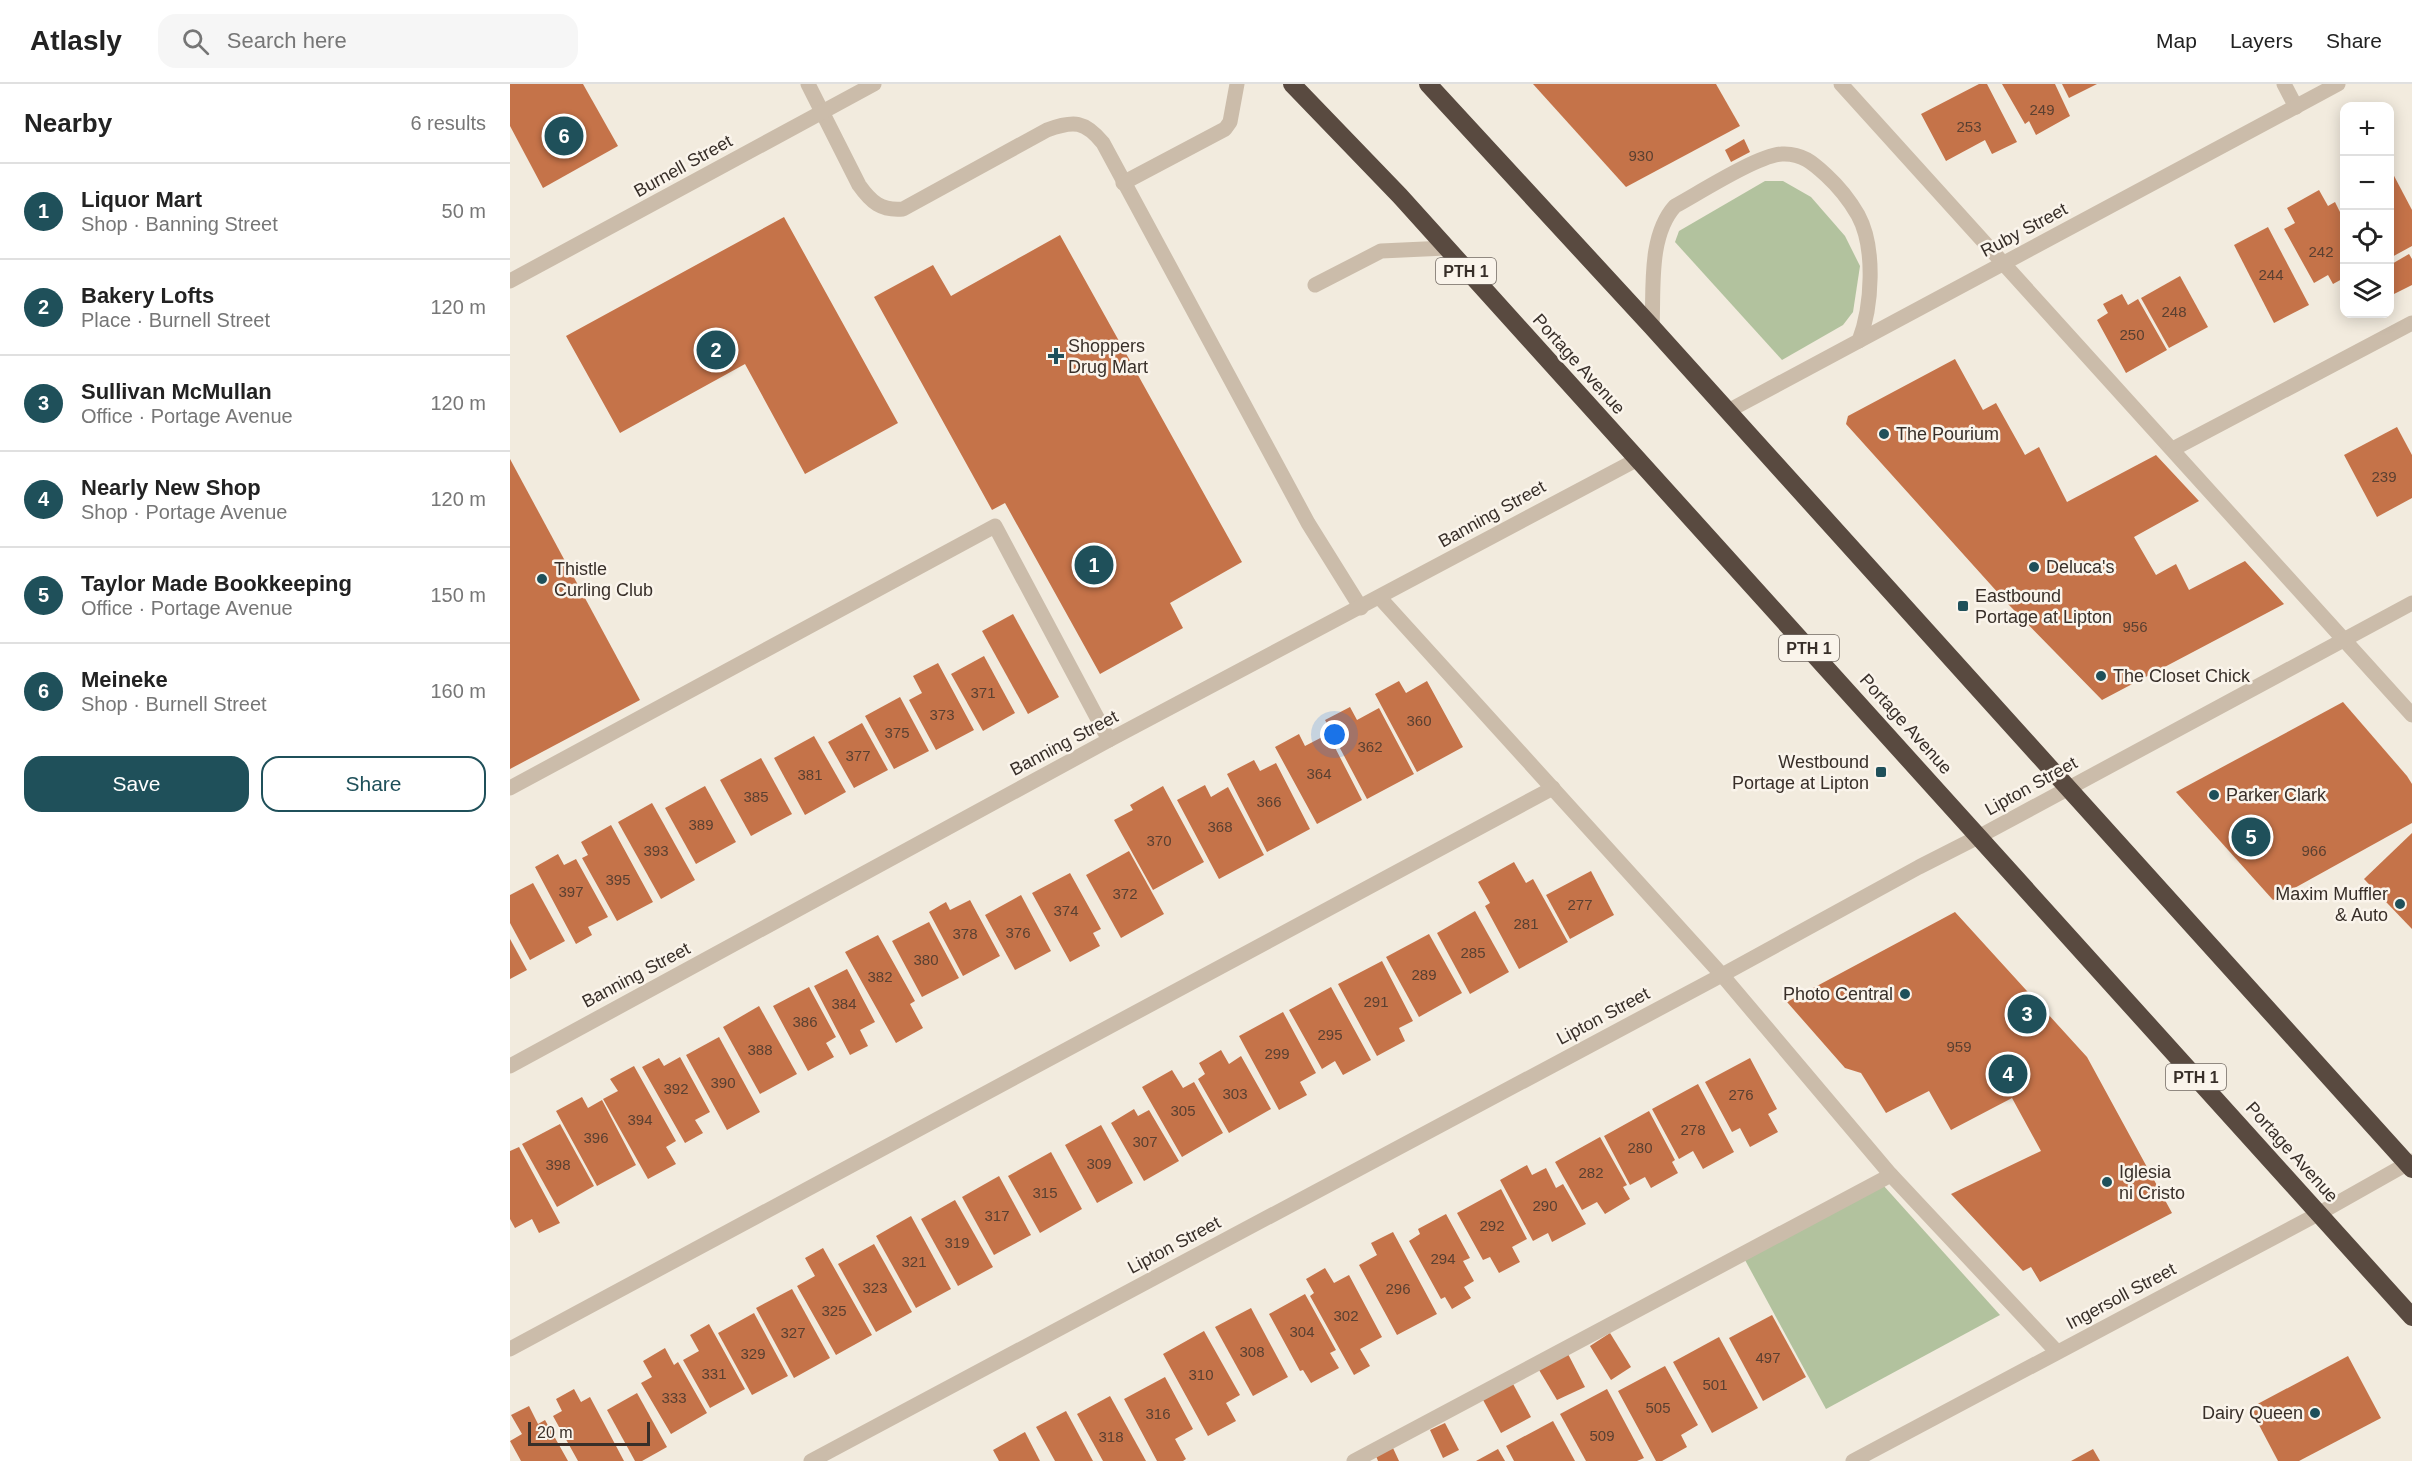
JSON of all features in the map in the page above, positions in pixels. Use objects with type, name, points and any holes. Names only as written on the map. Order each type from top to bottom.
[{"type":"highway","name":"Portage Avenue","points":[[1292,84],[1342,134],[1638,459],[2412,1317]]},
{"type":"highway","points":[[1428,84],[1652,327],[2411,1165]]},
{"type":"street","points":[[808,84],[868,198],[878,206],[890,210],[903,209],[1047,129],[1061,124],[1079,123],[1093,130],[1103,143],[1308,523],[1361,608]]},
{"type":"street","name":"Burnell Street","points":[[510,281],[874,84]]},
{"type":"street","points":[[1123,183],[1225,129],[1230,122],[1237,84]]},
{"type":"street","points":[[1841,84],[2412,715]]},
{"type":"street","points":[[2283,84],[2296,107]]},
{"type":"street","name":"Ruby Street","points":[[1728,411],[2338,84]]},
{"type":"street","points":[[1652,327],[1658,245],[1667,214],[1675,206],[1755,163],[1772,155],[1785,154],[1808,159],[1836,184],[1859,216],[1868,248],[1871,277],[1869,302],[1859,341]]},
{"type":"street","points":[[1315,285],[1381,251],[1446,248]]},
{"type":"street","points":[[2173,449],[2412,322]]},
{"type":"street","name":"Banning Street","points":[[510,1066],[1109,740],[1638,459]]},
{"type":"street","points":[[510,788],[995,526],[1109,740]]},
{"type":"street","points":[[1380,597],[1722,975],[1891,1175],[2057,1352]]},
{"type":"street","name":"Lipton Street","points":[[811,1461],[1722,975],[1918,867],[1980,836],[2412,603]]},
{"type":"street","points":[[510,1349],[1553,788]]},
{"type":"street","name":"Ingersoll Street","points":[[1853,1461],[2411,1165]]},
{"type":"street","points":[[1354,1461],[1891,1175]]},
{"type":"green space","points":[[1765,181],[1783,181],[1811,197],[1845,236],[1860,266],[1853,312],[1843,325],[1782,360],[1675,242],[1679,231]]},
{"type":"green space","points":[[1883,1185],[2000,1315],[1826,1409],[1745,1260]]},
{"type":"building","points":[[510,84],[583,84],[618,146],[543,188],[510,126]]},
{"type":"building","points":[[1533,84],[1716,84],[1740,126],[1626,187]]},
{"type":"building","points":[[1979,84],[1987,84],[2017,142],[1992,154],[1985,140],[1946,161],[1921,114]]},
{"type":"building","points":[[2002,84],[2055,84],[2070,116],[2036,135],[2029,121],[2025,124]]},
{"type":"building","points":[[2062,84],[2097,84],[2069,98]]},
{"type":"building","points":[[1744,139],[1750,152],[1731,162],[1725,150]]},
{"type":"building","points":[[2394,176],[2412,210],[2412,246],[2394,256]]},
{"type":"building","points":[[2319,190],[2328,206],[2335,202],[2340,212],[2340,280],[2333,284],[2328,275],[2314,283],[2284,229],[2295,223],[2287,208]]},
{"type":"building","points":[[784,217],[898,423],[805,474],[745,364],[620,433],[566,336]]},
{"type":"building","points":[[2268,227],[2309,305],[2274,323],[2234,245]]},
{"type":"building","points":[[1060,235],[1242,562],[1170,603],[1183,628],[1100,674],[1005,503],[992,510],[874,297],[933,265],[951,296]]},
{"type":"building","points":[[2409,254],[2412,259],[2412,285],[2394,294],[2394,264]]},
{"type":"building","points":[[2180,276],[2208,327],[2169,348],[2141,298]]},
{"type":"building","points":[[2122,294],[2128,305],[2138,299],[2167,350],[2126,373],[2097,320],[2108,313],[2103,304]]},
{"type":"building","points":[[1955,359],[1983,410],[1996,403],[2025,455],[2039,447],[2067,502],[2156,455],[2199,501],[2134,537],[2156,575],[2176,564],[2189,590],[2245,561],[2284,604],[2102,700],[2009,605],[1846,424],[1848,416]]},
{"type":"building","points":[[2397,427],[2412,455],[2412,498],[2377,517],[2344,455]]},
{"type":"building","name":"Thistle Curling Club","points":[[510,459],[640,700],[510,769]]},
{"type":"building","points":[[1013,614],[1059,697],[1028,714],[982,631]]},
{"type":"building","points":[[984,656],[1015,713],[983,731],[951,674]]},
{"type":"building","points":[[938,663],[974,730],[936,750],[909,700],[922,693],[913,676]]},
{"type":"building","points":[[1399,681],[1406,693],[1427,681],[1463,747],[1417,772],[1375,694]]},
{"type":"building","points":[[900,697],[929,751],[894,769],[865,716]]},
{"type":"building","points":[[2343,702],[2412,784],[2412,823],[2273,900],[2176,792]]},
{"type":"building","points":[[1350,707],[1357,720],[1379,708],[1414,774],[1367,799],[1325,720]]},
{"type":"building","points":[[862,723],[888,770],[854,788],[828,742]]},
{"type":"building","points":[[1299,734],[1305,746],[1328,734],[1362,800],[1317,824],[1275,747]]},
{"type":"building","points":[[814,736],[846,792],[805,815],[774,758]]},
{"type":"building","points":[[761,758],[792,814],[751,836],[720,780]]},
{"type":"building","points":[[1254,760],[1260,771],[1276,763],[1310,829],[1267,852],[1227,774]]},
{"type":"building","points":[[1205,785],[1211,797],[1228,787],[1264,855],[1219,879],[1177,800]]},
{"type":"building","points":[[705,786],[736,842],[696,864],[665,808]]},
{"type":"building","points":[[1163,786],[1204,862],[1153,890],[1114,820],[1133,810],[1130,805]]},
{"type":"building","points":[[652,803],[695,880],[661,899],[618,822]]},
{"type":"building","points":[[611,825],[653,902],[617,921],[582,858],[588,855],[581,842]]},
{"type":"building","name":"Maxim Muffler & Auto","points":[[2412,833],[2412,929],[2364,879]]},
{"type":"building","points":[[1129,851],[1164,914],[1121,938],[1086,875]]},
{"type":"building","points":[[558,854],[564,865],[576,859],[608,917],[588,927],[592,935],[576,944],[535,867]]},
{"type":"building","points":[[1514,862],[1526,883],[1533,879],[1568,942],[1519,969],[1485,906],[1490,903],[1478,882]]},
{"type":"building","points":[[1591,871],[1614,915],[1570,939],[1546,895]]},
{"type":"building","points":[[1070,873],[1101,929],[1093,933],[1100,946],[1070,962],[1032,893]]},
{"type":"building","points":[[533,883],[565,941],[530,960],[510,923],[510,895]]},
{"type":"building","points":[[1021,895],[1051,951],[1015,970],[985,915]]},
{"type":"building","points":[[970,900],[1000,956],[963,976],[929,912],[946,902],[950,910]]},
{"type":"building","points":[[1475,911],[1509,972],[1470,994],[1437,933]]},
{"type":"building","points":[[1955,912],[2087,1057],[2172,1213],[2040,1282],[2031,1267],[2023,1271],[1951,1194],[2041,1151],[2012,1098],[1951,1130],[1929,1091],[1886,1113],[1861,1073],[1845,1068],[1787,1002]]},
{"type":"building","points":[[929,922],[959,978],[922,997],[892,941]]},
{"type":"building","points":[[1429,934],[1462,993],[1419,1017],[1386,957]]},
{"type":"building","points":[[878,935],[915,1001],[910,1004],[923,1028],[896,1043],[845,952]]},
{"type":"building","points":[[510,939],[527,970],[510,979]]},
{"type":"building","points":[[1382,961],[1413,1021],[1399,1028],[1405,1041],[1377,1056],[1338,984]]},
{"type":"building","points":[[847,969],[875,1022],[860,1030],[868,1046],[850,1055],[814,986]]},
{"type":"building","points":[[809,987],[836,1037],[826,1043],[834,1057],[808,1071],[773,1006]]},
{"type":"building","points":[[1331,987],[1371,1060],[1343,1075],[1335,1061],[1322,1069],[1289,1010]]},
{"type":"building","points":[[759,1006],[797,1074],[760,1094],[723,1027]]},
{"type":"building","points":[[1283,1012],[1316,1073],[1300,1082],[1307,1095],[1279,1110],[1239,1036]]},
{"type":"building","points":[[719,1037],[760,1112],[727,1130],[686,1055]]},
{"type":"building","points":[[1221,1050],[1229,1064],[1241,1056],[1271,1109],[1229,1133],[1198,1079],[1205,1074],[1199,1063]]},
{"type":"building","points":[[680,1057],[710,1112],[695,1120],[703,1133],[685,1143],[642,1067],[659,1058],[664,1066]]},
{"type":"building","points":[[1750,1058],[1777,1109],[1768,1114],[1778,1132],[1750,1147],[1740,1128],[1732,1132],[1705,1082]]},
{"type":"building","points":[[634,1066],[676,1141],[666,1147],[676,1164],[648,1179],[603,1099],[618,1091],[610,1079]]},
{"type":"building","points":[[1172,1070],[1183,1088],[1194,1082],[1223,1133],[1182,1157],[1142,1087]]},
{"type":"building","points":[[1698,1084],[1734,1152],[1703,1169],[1693,1151],[1679,1159],[1652,1109]]},
{"type":"building","points":[[582,1097],[588,1108],[602,1100],[636,1165],[597,1186],[556,1111]]},
{"type":"building","points":[[1134,1109],[1138,1116],[1149,1110],[1179,1161],[1144,1181],[1111,1123]]},
{"type":"building","points":[[1649,1111],[1675,1160],[1672,1162],[1678,1173],[1651,1188],[1645,1177],[1630,1185],[1604,1136]]},
{"type":"building","points":[[560,1124],[594,1186],[557,1207],[522,1144]]},
{"type":"building","points":[[1101,1125],[1133,1183],[1097,1203],[1065,1145]]},
{"type":"building","points":[[1600,1137],[1627,1185],[1623,1187],[1630,1199],[1605,1214],[1597,1202],[1582,1210],[1555,1162]]},
{"type":"building","points":[[519,1147],[560,1223],[539,1233],[532,1219],[515,1228],[510,1219],[510,1151]]},
{"type":"building","points":[[1051,1152],[1082,1209],[1040,1233],[1008,1176]]},
{"type":"building","points":[[1527,1165],[1532,1175],[1546,1168],[1556,1188],[1563,1184],[1586,1224],[1552,1242],[1548,1233],[1533,1241],[1500,1180]]},
{"type":"building","points":[[999,1176],[1031,1235],[994,1255],[962,1197]]},
{"type":"building","points":[[1501,1189],[1527,1239],[1512,1247],[1520,1262],[1499,1273],[1490,1257],[1483,1260],[1457,1213]]},
{"type":"building","points":[[955,1200],[993,1267],[958,1286],[921,1219]]},
{"type":"building","points":[[1446,1214],[1470,1258],[1463,1261],[1474,1281],[1464,1287],[1471,1298],[1452,1309],[1445,1297],[1441,1299],[1409,1241],[1420,1234],[1418,1229]]},
{"type":"building","points":[[911,1216],[951,1289],[916,1308],[876,1236]]},
{"type":"building","points":[[1393,1232],[1437,1314],[1397,1335],[1359,1265],[1377,1255],[1371,1243]]},
{"type":"building","points":[[874,1244],[912,1312],[876,1332],[838,1264]]},
{"type":"building","points":[[823,1248],[872,1335],[836,1355],[797,1286],[815,1276],[805,1258]]},
{"type":"building","points":[[1325,1268],[1334,1283],[1349,1275],[1382,1337],[1360,1349],[1370,1366],[1354,1375],[1310,1296],[1314,1293],[1306,1279]]},
{"type":"building","points":[[792,1289],[830,1358],[794,1378],[756,1308]]},
{"type":"building","points":[[1305,1294],[1336,1350],[1330,1353],[1339,1368],[1311,1383],[1303,1370],[1300,1371],[1269,1314]]},
{"type":"building","points":[[1251,1308],[1288,1377],[1253,1396],[1215,1327]]},
{"type":"building","points":[[754,1313],[788,1376],[752,1395],[718,1333]]},
{"type":"building","points":[[1772,1315],[1806,1377],[1763,1401],[1729,1338]]},
{"type":"building","points":[[709,1324],[745,1389],[710,1408],[683,1360],[699,1351],[690,1335]]},
{"type":"building","points":[[1204,1331],[1240,1395],[1226,1403],[1236,1421],[1208,1436],[1163,1354]]},
{"type":"building","points":[[1610,1333],[1631,1367],[1611,1380],[1590,1346]]},
{"type":"building","points":[[1719,1337],[1758,1408],[1712,1433],[1673,1362]]},
{"type":"building","points":[[665,1348],[674,1365],[678,1362],[707,1413],[671,1434],[641,1383],[652,1377],[643,1361]]},
{"type":"building","points":[[1568,1354],[1585,1387],[1557,1400],[1539,1370]]},
{"type":"building","name":"Dairy Queen","points":[[2348,1356],[2381,1418],[2299,1461],[2278,1461],[2250,1408]]},
{"type":"building","points":[[1665,1366],[1698,1425],[1681,1435],[1687,1447],[1662,1461],[1656,1461],[1618,1391]]},
{"type":"building","points":[[1165,1377],[1193,1429],[1175,1439],[1186,1459],[1183,1461],[1157,1461],[1124,1399]]},
{"type":"building","points":[[1512,1382],[1531,1417],[1501,1433],[1482,1398]]},
{"type":"building","points":[[574,1389],[581,1402],[590,1397],[624,1461],[578,1461],[553,1416],[562,1411],[556,1399]]},
{"type":"building","points":[[1607,1389],[1644,1458],[1637,1461],[1586,1461],[1560,1414]]},
{"type":"building","points":[[637,1393],[667,1447],[642,1461],[635,1461],[607,1410]]},
{"type":"building","points":[[1110,1396],[1146,1461],[1103,1461],[1077,1414]]},
{"type":"building","points":[[529,1406],[538,1424],[545,1420],[568,1461],[521,1461],[510,1441],[522,1434],[511,1415]]},
{"type":"building","points":[[1066,1411],[1093,1461],[1055,1461],[1036,1427]]},
{"type":"building","points":[[1553,1421],[1575,1461],[1514,1461],[1506,1446]]},
{"type":"building","points":[[1445,1423],[1459,1450],[1443,1458],[1430,1430]]},
{"type":"building","points":[[1025,1432],[1040,1461],[999,1461],[993,1450]]},
{"type":"building","points":[[1393,1448],[1399,1461],[1378,1461],[1376,1456]]},
{"type":"building","points":[[1498,1449],[1505,1461],[1476,1461]]},
{"type":"building","points":[[2093,1449],[2100,1461],[2071,1461]]},
{"type":"place","name":"Meineke","points":[[564,136]]},
{"type":"place","name":"Bakery Lofts","points":[[716,350]]},
{"type":"place","name":"Shoppers Drug Mart","points":[[1056,356]]},
{"type":"place","name":"The Pourium","points":[[1884,434]]},
{"type":"place","name":"Liquor Mart","points":[[1094,565]]},
{"type":"place","name":"Deluca's","points":[[2034,567]]},
{"type":"place","name":"Thistle Curling Club","points":[[542,579]]},
{"type":"place","name":"Eastbound Portage at Lipton","points":[[1963,606]]},
{"type":"place","name":"The Closet Chick","points":[[2101,676]]},
{"type":"place","name":"Westbound Portage at Lipton","points":[[1881,772]]},
{"type":"place","name":"Parker Clark","points":[[2214,795]]},
{"type":"place","name":"Taylor Made Bookkeeping","points":[[2251,837]]},
{"type":"place","name":"Maxim Muffler & Auto","points":[[2400,904]]},
{"type":"place","name":"Photo Central","points":[[1905,994]]},
{"type":"place","name":"Sullivan McMullan","points":[[2027,1014]]},
{"type":"place","name":"Nearly New Shop","points":[[2008,1074]]},
{"type":"place","name":"Iglesia ni Cristo","points":[[2107,1182]]},
{"type":"place","name":"Dairy Queen","points":[[2315,1413]]}]
